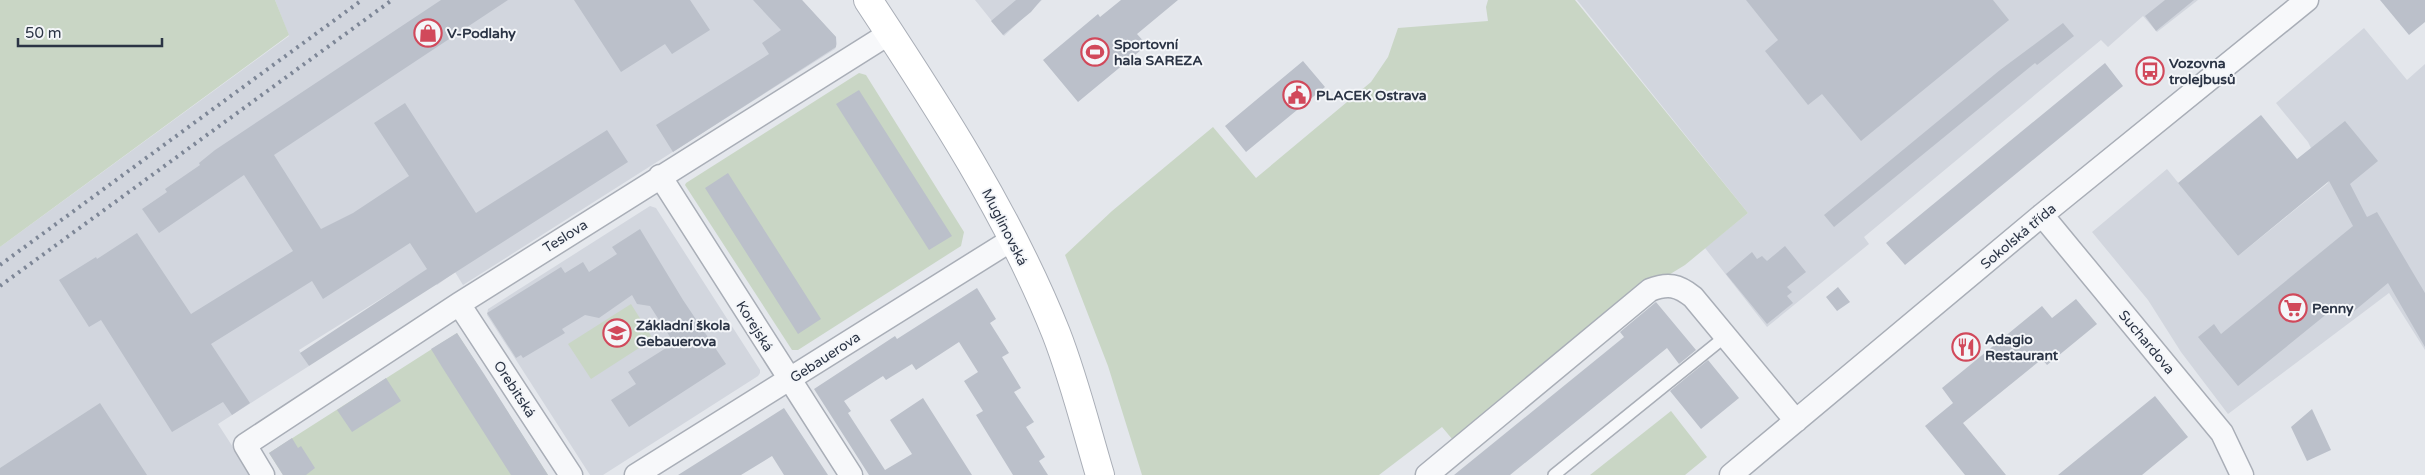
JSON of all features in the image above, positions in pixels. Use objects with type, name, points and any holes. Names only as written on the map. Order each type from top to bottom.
[{"type":"main road","name":"Muglinovská","points":[[868,0],[993,199],[1013,239],[1056,334],[1100,475]]},
{"type":"street","name":"Sokolská třída","points":[[1731,475],[2042,215],[2307,0]]},
{"type":"street","name":"Teslova","points":[[263,475],[245,446],[459,304],[890,33]]},
{"type":"street","name":"Korejská","points":[[660,176],[789,380],[852,475]]},
{"type":"street","name":"Suchardova","points":[[2042,215],[2222,433],[2242,475]]},
{"type":"street","name":"Gebauerova","points":[[636,475],[1013,239]]},
{"type":"street","points":[[1426,475],[1650,290],[1664,285],[1680,287],[1693,296],[1796,421]]},
{"type":"street","name":"Orebitská","points":[[459,304],[571,475]]},
{"type":"lane","points":[[1554,475],[1726,336]]},
{"type":"shaded area","points":[[275,0],[802,0],[836,37],[837,44],[835,49],[463,285],[455,272],[437,285],[427,270],[299,350],[309,366],[218,424],[251,475],[0,475],[0,247],[289,36]]},
{"type":"shaded area","points":[[975,0],[1042,0],[1004,36]]},
{"type":"shaded area","points":[[1577,0],[2198,0],[2157,32],[2143,16],[2108,47],[2101,40],[1864,237],[1869,244],[1767,327],[1705,248],[1748,213]]},
{"type":"shaded area","points":[[2364,28],[2407,80],[2425,64],[2425,350],[2389,293],[2228,414],[2181,352],[2148,300],[2092,232],[2167,169],[2238,256],[2328,183],[2308,142],[2276,103]]},
{"type":"shaded area","name":"Základní škola Gebauerova","points":[[650,206],[656,208],[760,370],[760,373],[603,475],[590,475],[487,315],[488,309]]},
{"type":"green space","points":[[0,0],[275,0],[289,35],[0,247]]},
{"type":"green space","points":[[1488,0],[1575,0],[1748,213],[1685,265],[1667,276],[1453,440],[1442,427],[1379,475],[1142,475],[1108,366],[1065,255],[1112,211],[1213,127],[1256,178],[1371,82],[1388,57],[1398,28],[1488,21],[1486,7]]},
{"type":"green space","points":[[859,73],[866,75],[964,232],[961,246],[798,350],[792,350],[685,185]]},
{"type":"green space","points":[[631,304],[653,339],[591,379],[568,344]]},
{"type":"green space","points":[[457,333],[548,475],[283,475],[269,453]]},
{"type":"green space","points":[[1671,411],[1707,457],[1685,475],[1590,475]]},
{"type":"building","points":[[441,0],[508,0],[274,155],[321,229],[353,213],[409,176],[374,123],[405,103],[476,213],[607,130],[628,162],[309,366],[300,353],[427,269],[410,243],[323,299],[312,281],[211,344],[250,403],[232,415],[223,402],[172,432],[101,320],[89,327],[59,280],[96,257],[97,259],[137,233],[191,314],[293,251],[244,175],[159,233],[142,209],[167,192],[165,189],[200,165],[199,163],[215,150]]},
{"type":"building","points":[[574,0],[690,0],[710,30],[672,54],[665,44],[621,72]]},
{"type":"building","points":[[753,0],[802,0],[836,37],[836,47],[673,152],[656,125],[769,54],[762,43],[781,30]]},
{"type":"building","points":[[1016,0],[1041,0],[1031,12],[1003,35],[991,21]]},
{"type":"building","name":"Sportovní hala SAREZA","points":[[1121,0],[1178,0],[1137,34],[1147,45],[1078,102],[1043,60],[1098,14],[1100,17]]},
{"type":"building","points":[[1746,0],[1993,0],[2009,20],[1861,141],[1822,94],[1808,105],[1765,51],[1778,40]]},
{"type":"building","points":[[2165,0],[2194,0],[2156,31],[2145,16]]},
{"type":"building","points":[[2380,0],[2425,0],[2425,22],[2409,35]]},
{"type":"building","points":[[2063,23],[2074,36],[2037,65],[2035,63],[1834,227],[1824,215],[2000,70]]},
{"type":"building","points":[[1303,61],[1325,87],[1246,152],[1225,126]]},
{"type":"building","points":[[2105,63],[2123,86],[1905,265],[1886,243]]},
{"type":"building","points":[[859,90],[952,236],[929,250],[836,104]]},
{"type":"building","points":[[2261,115],[2297,159],[2345,121],[2378,161],[2350,184],[2367,217],[2377,212],[2425,293],[2425,347],[2388,283],[2347,317],[2339,304],[2238,386],[2198,337],[2214,324],[2221,334],[2353,226],[2329,181],[2238,256],[2178,183]]},
{"type":"building","points":[[728,173],[821,319],[798,334],[705,188]]},
{"type":"building","points":[[640,229],[683,300],[726,364],[629,427],[611,400],[636,384],[628,372],[674,343],[650,306],[637,304],[632,295],[599,318],[585,315],[562,329],[565,333],[523,358],[521,355],[516,358],[487,313],[561,267],[565,273],[583,262],[589,272],[617,254],[612,247]]},
{"type":"building","points":[[1785,246],[1806,272],[1787,287],[1792,292],[1787,296],[1793,303],[1767,324],[1726,274],[1752,252],[1757,259],[1762,256],[1767,261]]},
{"type":"building","points":[[1838,287],[1850,302],[1837,311],[1826,297]]},
{"type":"building","points":[[977,288],[996,319],[990,323],[1009,353],[1002,357],[1021,388],[1014,392],[1034,422],[1026,427],[1045,457],[1039,461],[1048,475],[1013,475],[976,415],[983,411],[964,381],[978,372],[959,342],[916,370],[912,364],[886,380],[883,376],[844,401],[851,411],[848,413],[885,470],[912,454],[890,420],[923,398],[972,475],[869,475],[814,389],[895,336],[897,339]]},
{"type":"building","points":[[2076,299],[2097,324],[2047,365],[2042,359],[1963,423],[2006,475],[1965,475],[1925,426],[1953,403],[1942,388],[2042,306],[2052,318]]},
{"type":"building","points":[[1656,302],[1696,350],[1679,364],[1667,348],[1510,475],[1454,475],[1624,337],[1620,332]]},
{"type":"building","points":[[457,333],[548,475],[511,475],[431,349]]},
{"type":"building","points":[[1708,360],[1739,398],[1701,429],[1670,391]]},
{"type":"building","points":[[386,378],[401,401],[352,432],[337,410]]},
{"type":"building","points":[[2155,396],[2188,437],[2142,475],[2058,475]]},
{"type":"building","points":[[100,403],[147,475],[0,475],[0,468]]},
{"type":"building","points":[[784,408],[828,475],[784,475],[772,456],[741,475],[678,475]]},
{"type":"building","points":[[2312,409],[2331,450],[2307,461],[2291,427]]},
{"type":"building","points":[[292,438],[298,448],[301,446],[315,468],[306,475],[283,475],[269,453]]},
{"type":"railway","points":[[0,265],[362,0]]},
{"type":"railway","points":[[0,286],[392,0]]},
{"type":"place","name":"V-Podlahy","points":[[428,33]]},
{"type":"place","name":"Sportovní hala SAREZA","points":[[1095,52]]},
{"type":"place","name":"Vozovna trolejbusů","points":[[2150,71]]},
{"type":"place","name":"PLACEK Ostrava","points":[[1297,95]]},
{"type":"place","name":"Penny","points":[[2293,308]]},
{"type":"place","name":"Základní škola Gebauerova","points":[[617,333]]},
{"type":"place","name":"Adagio Restaurant","points":[[1966,347]]}]
